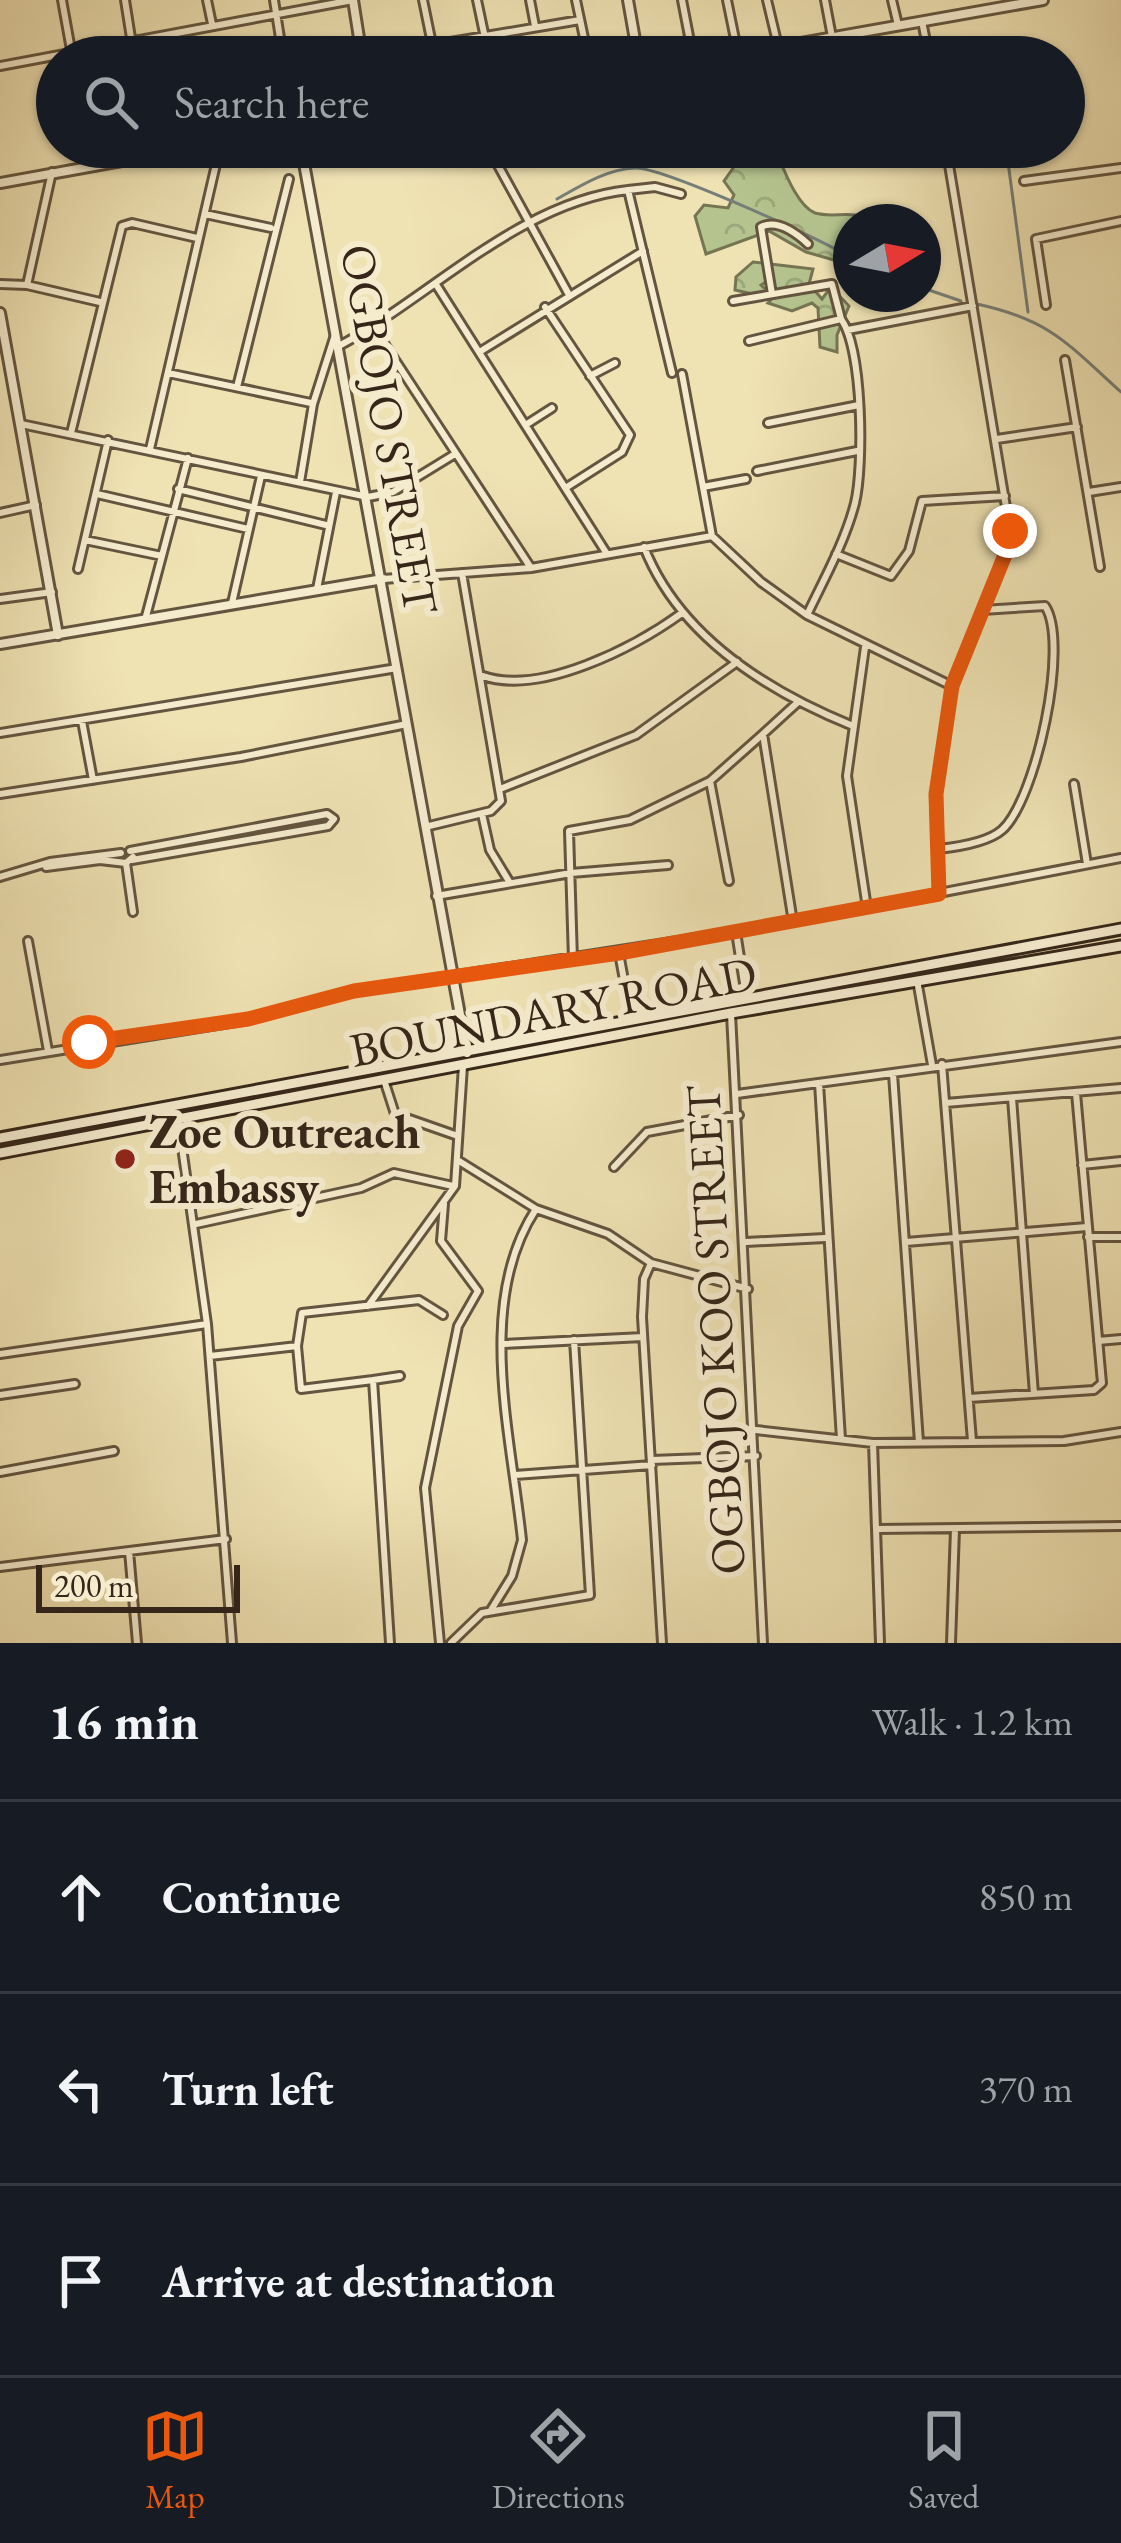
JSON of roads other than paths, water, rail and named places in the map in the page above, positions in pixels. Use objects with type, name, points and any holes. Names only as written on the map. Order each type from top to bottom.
[{"type":"main road","name":"BOUNDARY ROAD","points":[[0,1138],[1121,929]]},
{"type":"main road","name":"BOUNDARY ROAD","points":[[0,1153],[731,1013],[1121,946]]},
{"type":"street","points":[[62,0],[68,36]]},
{"type":"street","points":[[125,0],[131,36]]},
{"type":"street","points":[[207,0],[212,24]]},
{"type":"street","points":[[274,0],[280,36]]},
{"type":"street","points":[[143,36],[352,0],[358,36]]},
{"type":"street","points":[[423,0],[430,36]]},
{"type":"street","points":[[477,0],[484,35]]},
{"type":"street","points":[[530,0],[535,27]]},
{"type":"street","points":[[576,0],[583,36]]},
{"type":"street","points":[[628,0],[634,36]]},
{"type":"street","points":[[682,0],[689,36]]},
{"type":"street","points":[[727,0],[734,36]]},
{"type":"street","points":[[767,0],[776,36]]},
{"type":"street","points":[[825,0],[832,36]]},
{"type":"street","points":[[892,0],[898,25]]},
{"type":"street","points":[[958,0],[961,12]]},
{"type":"street","points":[[838,36],[922,22],[989,4],[1043,0]]},
{"type":"street","points":[[478,36],[580,20]]},
{"type":"street","points":[[922,22],[924,36]]},
{"type":"street","points":[[0,66],[36,58]]},
{"type":"street","points":[[0,183],[70,168]]},
{"type":"street","points":[[150,449],[215,168]]},
{"type":"street","name":"OGBOJO STREET","points":[[305,168],[368,497],[436,896],[469,1048]]},
{"type":"street","points":[[500,168],[568,293]]},
{"type":"street","points":[[939,894],[936,794],[952,686],[1007,550],[1005,496],[950,168]]},
{"type":"street","points":[[1024,181],[1121,168]]},
{"type":"street","points":[[27,285],[52,172]]},
{"type":"street","points":[[237,387],[289,179]]},
{"type":"street","points":[[338,347],[531,223],[578,200],[655,187],[681,194]]},
{"type":"street","points":[[628,190],[672,374]]},
{"type":"street","points":[[205,214],[273,229]]},
{"type":"street","points":[[1046,305],[1036,238],[1121,221]]},
{"type":"street","points":[[772,294],[763,224],[791,231],[808,244]]},
{"type":"street","points":[[71,433],[122,226],[198,238]]},
{"type":"street","points":[[481,351],[545,307],[643,251]]},
{"type":"street","points":[[0,284],[27,285],[100,302]]},
{"type":"street","points":[[733,301],[832,284],[848,330],[859,405],[855,503],[807,615]]},
{"type":"street","points":[[437,286],[607,554]]},
{"type":"street","points":[[848,330],[973,306]]},
{"type":"street","points":[[545,307],[630,435],[630,444],[567,487]]},
{"type":"street","points":[[0,313],[58,635]]},
{"type":"street","points":[[749,340],[842,319]]},
{"type":"street","points":[[374,328],[531,568]]},
{"type":"street","points":[[300,482],[313,404],[336,332]]},
{"type":"street","points":[[1065,360],[1100,566]]},
{"type":"street","points":[[590,376],[615,363]]},
{"type":"street","points":[[168,373],[313,404]]},
{"type":"street","points":[[682,374],[712,536],[761,582],[807,615],[952,686]]},
{"type":"street","points":[[768,424],[859,405]]},
{"type":"street","points":[[526,424],[552,408]]},
{"type":"street","points":[[21,424],[368,497],[393,492],[455,454]]},
{"type":"street","points":[[996,439],[1077,427]]},
{"type":"street","points":[[78,569],[108,440]]},
{"type":"street","points":[[757,471],[857,451]]},
{"type":"street","points":[[145,620],[188,458]]},
{"type":"street","points":[[231,607],[261,476]]},
{"type":"street","points":[[703,487],[746,479]]},
{"type":"street","points":[[1089,492],[1121,488]]},
{"type":"street","points":[[178,489],[326,525]]},
{"type":"street","points":[[317,589],[336,492]]},
{"type":"street","points":[[97,494],[248,529]]},
{"type":"street","points":[[836,554],[891,576],[909,551],[922,500],[1005,496]]},
{"type":"street","points":[[0,513],[36,506]]},
{"type":"street","points":[[0,644],[382,579],[531,568],[712,536]]},
{"type":"street","points":[[86,539],[162,556]]},
{"type":"street","points":[[644,547],[682,613],[737,662],[797,703],[853,726]]},
{"type":"street","points":[[425,827],[498,807],[500,789],[487,696],[462,573]]},
{"type":"street","points":[[0,599],[52,592]]},
{"type":"street","points":[[938,849],[997,834],[1015,813],[1034,767],[1056,652],[1055,627],[1045,606],[982,610]]},
{"type":"street","points":[[483,676],[498,681],[542,676],[619,652],[682,613]]},
{"type":"street","points":[[865,647],[847,776],[867,908]]},
{"type":"street","points":[[500,789],[636,734],[737,662]]},
{"type":"street","points":[[0,733],[398,668]]},
{"type":"street","points":[[487,696],[498,681]]},
{"type":"street","points":[[573,960],[571,873],[565,842],[569,831],[630,820],[710,782],[797,703]]},
{"type":"street","points":[[82,721],[93,781]]},
{"type":"street","points":[[0,794],[407,724]]},
{"type":"street","points":[[764,734],[793,922]]},
{"type":"street","points":[[710,782],[729,881]]},
{"type":"street","points":[[1073,784],[1087,865]]},
{"type":"street","points":[[0,877],[46,867],[126,858],[328,826],[333,814],[126,858]]},
{"type":"street","points":[[482,814],[490,850],[510,884]]},
{"type":"street","points":[[0,1060],[248,1019],[325,996],[793,922],[1121,857]]},
{"type":"street","points":[[126,858],[133,912]]},
{"type":"street","points":[[436,896],[571,873],[668,865]]},
{"type":"street","points":[[736,932],[746,996]]},
{"type":"street","points":[[28,941],[48,1051]]},
{"type":"street","points":[[619,953],[631,1018]]},
{"type":"street","points":[[917,980],[932,1066]]},
{"type":"street","name":"OGBOJO KOO STREET","points":[[730,999],[764,1643]]},
{"type":"street","points":[[737,1094],[1121,1042]]},
{"type":"street","points":[[368,1306],[454,1186],[459,1161],[455,1136],[469,1048]]},
{"type":"street","points":[[943,1064],[972,1442]]},
{"type":"street","points":[[893,1073],[919,1442]]},
{"type":"street","points":[[384,1080],[395,1114],[455,1136]]},
{"type":"street","points":[[818,1083],[841,1440]]},
{"type":"street","points":[[946,1103],[1121,1088]]},
{"type":"street","points":[[969,1398],[1100,1388],[1076,1093]]},
{"type":"street","points":[[1012,1098],[1034,1394]]},
{"type":"street","points":[[614,1167],[647,1132],[739,1115]]},
{"type":"street","points":[[178,1120],[207,1324],[232,1643]]},
{"type":"street","points":[[459,1161],[536,1209],[608,1234],[651,1263],[748,1289]]},
{"type":"street","points":[[1082,1165],[1121,1161]]},
{"type":"street","points":[[196,1224],[361,1189],[394,1173],[454,1186]]},
{"type":"street","points":[[440,1643],[425,1488],[458,1326],[478,1292],[440,1241],[444,1204]]},
{"type":"street","points":[[452,1643],[502,1596],[521,1546],[499,1314],[506,1271],[536,1209]]},
{"type":"street","points":[[907,1242],[1087,1227]]},
{"type":"street","points":[[1088,1237],[1121,1238]]},
{"type":"street","points":[[746,1242],[825,1238]]},
{"type":"street","points":[[651,1263],[642,1288],[643,1336],[662,1643]]},
{"type":"street","points":[[400,1376],[301,1389],[297,1346],[302,1313],[419,1300],[443,1315]]},
{"type":"street","points":[[0,1354],[207,1324]]},
{"type":"street","points":[[503,1344],[643,1336]]},
{"type":"street","points":[[491,1610],[590,1595],[574,1340]]},
{"type":"street","points":[[1098,1341],[1121,1340]]},
{"type":"street","points":[[210,1356],[297,1346]]},
{"type":"street","points":[[373,1380],[390,1643]]},
{"type":"street","points":[[0,1395],[75,1384]]},
{"type":"street","points":[[756,1430],[873,1443],[1064,1441],[1121,1432]]},
{"type":"street","points":[[873,1443],[880,1643]]},
{"type":"street","points":[[0,1472],[114,1451]]},
{"type":"street","points":[[515,1475],[757,1456]]},
{"type":"street","points":[[878,1529],[1121,1526]]},
{"type":"street","points":[[951,1643],[955,1529]]},
{"type":"street","points":[[0,1567],[226,1539]]},
{"type":"street","points":[[128,1550],[136,1643]]},
{"type":"street","points":[[502,1596],[508,1607]]},
{"type":"waterway","points":[[557,199],[614,171],[635,168],[743,206],[833,248]]},
{"type":"waterway","points":[[1009,168],[1028,312]]},
{"type":"waterway","points":[[941,294],[961,301]]},
{"type":"waterway","points":[[977,304],[1040,326],[1121,392]]},
{"type":"place","name":"Zoe Outreach Embassy","points":[[125,1159]]}]
